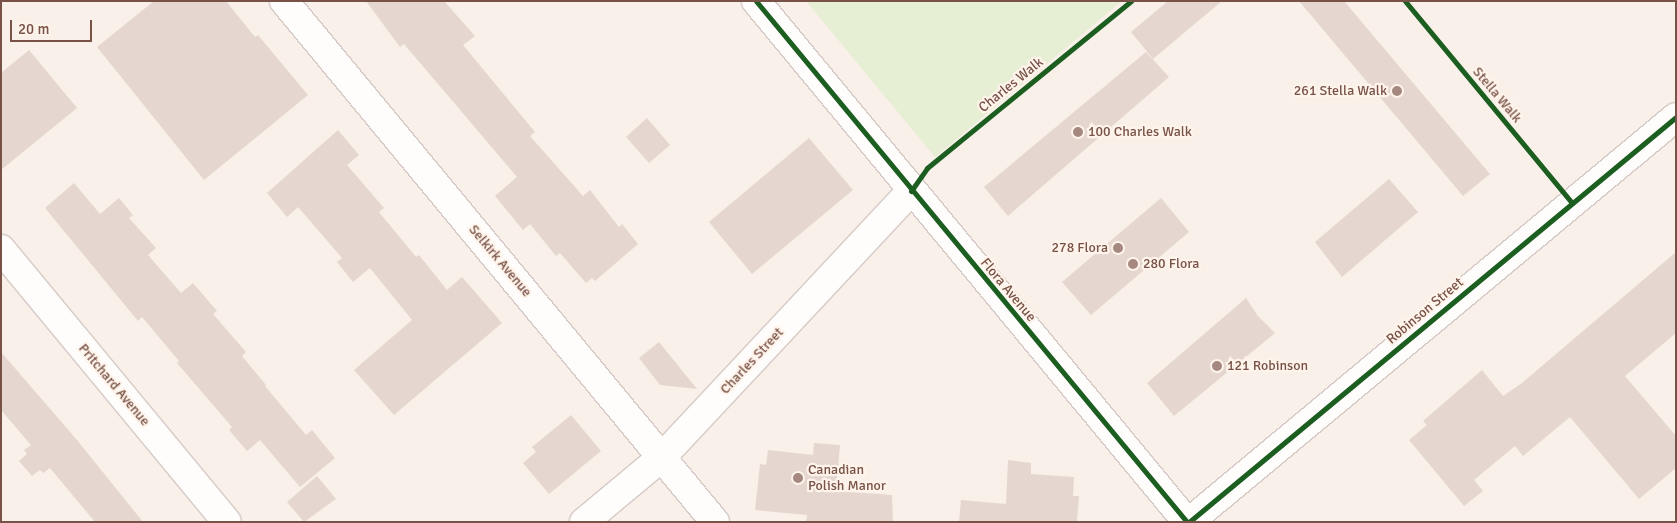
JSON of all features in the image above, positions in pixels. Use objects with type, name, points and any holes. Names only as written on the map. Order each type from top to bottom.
[{"type":"street","name":"Selkirk Avenue","points":[[284,1],[715,522]]},
{"type":"street","name":"Flora Avenue","points":[[756,1],[911,191],[1188,522]]},
{"type":"street","name":"Robinson Street","points":[[1188,522],[1676,117]]},
{"type":"street","name":"Charles Street","points":[[584,522],[662,457],[911,191]]},
{"type":"street","name":"Pritchard Avenue","points":[[1,249],[227,522]]},
{"type":"green space","points":[[806,1],[1122,1],[935,157]]},
{"type":"building","points":[[154,1],[226,1],[255,37],[258,35],[308,95],[204,180],[97,47]]},
{"type":"building","points":[[366,1],[444,1],[475,36],[463,45],[535,132],[530,136],[583,196],[590,190],[619,227],[622,224],[638,244],[595,281],[592,278],[586,283],[560,253],[556,256],[530,224],[523,230],[495,196],[517,177],[404,44],[400,47]]},
{"type":"building","points":[[1168,1],[1222,1],[1153,59],[1131,32]]},
{"type":"building","name":"261 Stella Walk","points":[[1299,1],[1344,1],[1490,174],[1463,196]]},
{"type":"building","points":[[29,50],[77,108],[1,170],[1,73]]},
{"type":"building","name":"100 Charles Walk","points":[[1146,52],[1169,77],[1008,216],[984,187]]},
{"type":"building","points":[[647,118],[670,145],[649,163],[626,137]]},
{"type":"building","points":[[338,130],[359,155],[347,165],[384,208],[379,212],[416,257],[419,255],[447,290],[462,277],[502,323],[394,415],[354,370],[412,320],[370,268],[353,282],[337,262],[342,258],[298,207],[287,217],[267,193]]},
{"type":"building","points":[[809,138],[853,190],[752,274],[709,222]]},
{"type":"building","points":[[1389,179],[1418,212],[1342,277],[1315,242]]},
{"type":"building","points":[[74,183],[100,214],[119,198],[133,215],[129,218],[156,248],[148,255],[181,293],[193,283],[217,311],[213,314],[246,352],[242,356],[265,386],[306,435],[312,430],[335,458],[300,487],[260,440],[247,451],[229,430],[232,427],[177,363],[179,361],[142,317],[138,321],[45,208]]},
{"type":"building","points":[[1161,198],[1189,232],[1091,315],[1062,282]]},
{"type":"building","points":[[1676,252],[1676,333],[1625,376],[1676,436],[1676,468],[1639,499],[1570,417],[1523,456],[1515,446],[1474,480],[1483,491],[1464,506],[1409,440],[1427,425],[1423,421],[1482,370],[1503,396],[1522,383]]},
{"type":"building","points":[[1246,298],[1258,316],[1275,333],[1174,416],[1147,383]]},
{"type":"building","points":[[659,342],[697,389],[660,385],[639,358]]},
{"type":"building","points":[[1,352],[77,440],[143,522],[95,522],[50,468],[43,473],[40,470],[32,476],[19,461],[27,454],[24,450],[31,445],[1,410]]},
{"type":"building","points":[[571,415],[601,451],[549,494],[523,463],[536,452],[532,447]]},
{"type":"building","name":"Canadian Polish Manor","points":[[814,443],[840,445],[836,491],[892,495],[893,522],[806,522],[807,515],[755,510],[760,464],[766,465],[768,450],[813,455]]},
{"type":"building","points":[[1008,460],[1031,463],[1031,474],[1074,477],[1073,496],[1079,496],[1077,522],[959,522],[961,500],[1006,504]]},
{"type":"building","points":[[317,476],[336,499],[304,522],[287,502]]},
{"type":"cycle path","points":[[756,1],[1187,522]]},
{"type":"cycle path","name":"Charles Walk","points":[[911,191],[927,168],[1131,1]]},
{"type":"cycle path","name":"Stella Walk","points":[[1405,1],[1572,203]]},
{"type":"cycle path","points":[[1189,522],[1676,117]]},
{"type":"place","name":"261 Stella Walk","points":[[1397,91]]},
{"type":"place","name":"100 Charles Walk","points":[[1078,132]]},
{"type":"place","name":"278 Flora","points":[[1118,248]]},
{"type":"place","name":"280 Flora","points":[[1133,264]]},
{"type":"place","name":"121 Robinson","points":[[1217,366]]},
{"type":"place","name":"Canadian Polish Manor","points":[[798,478]]}]
